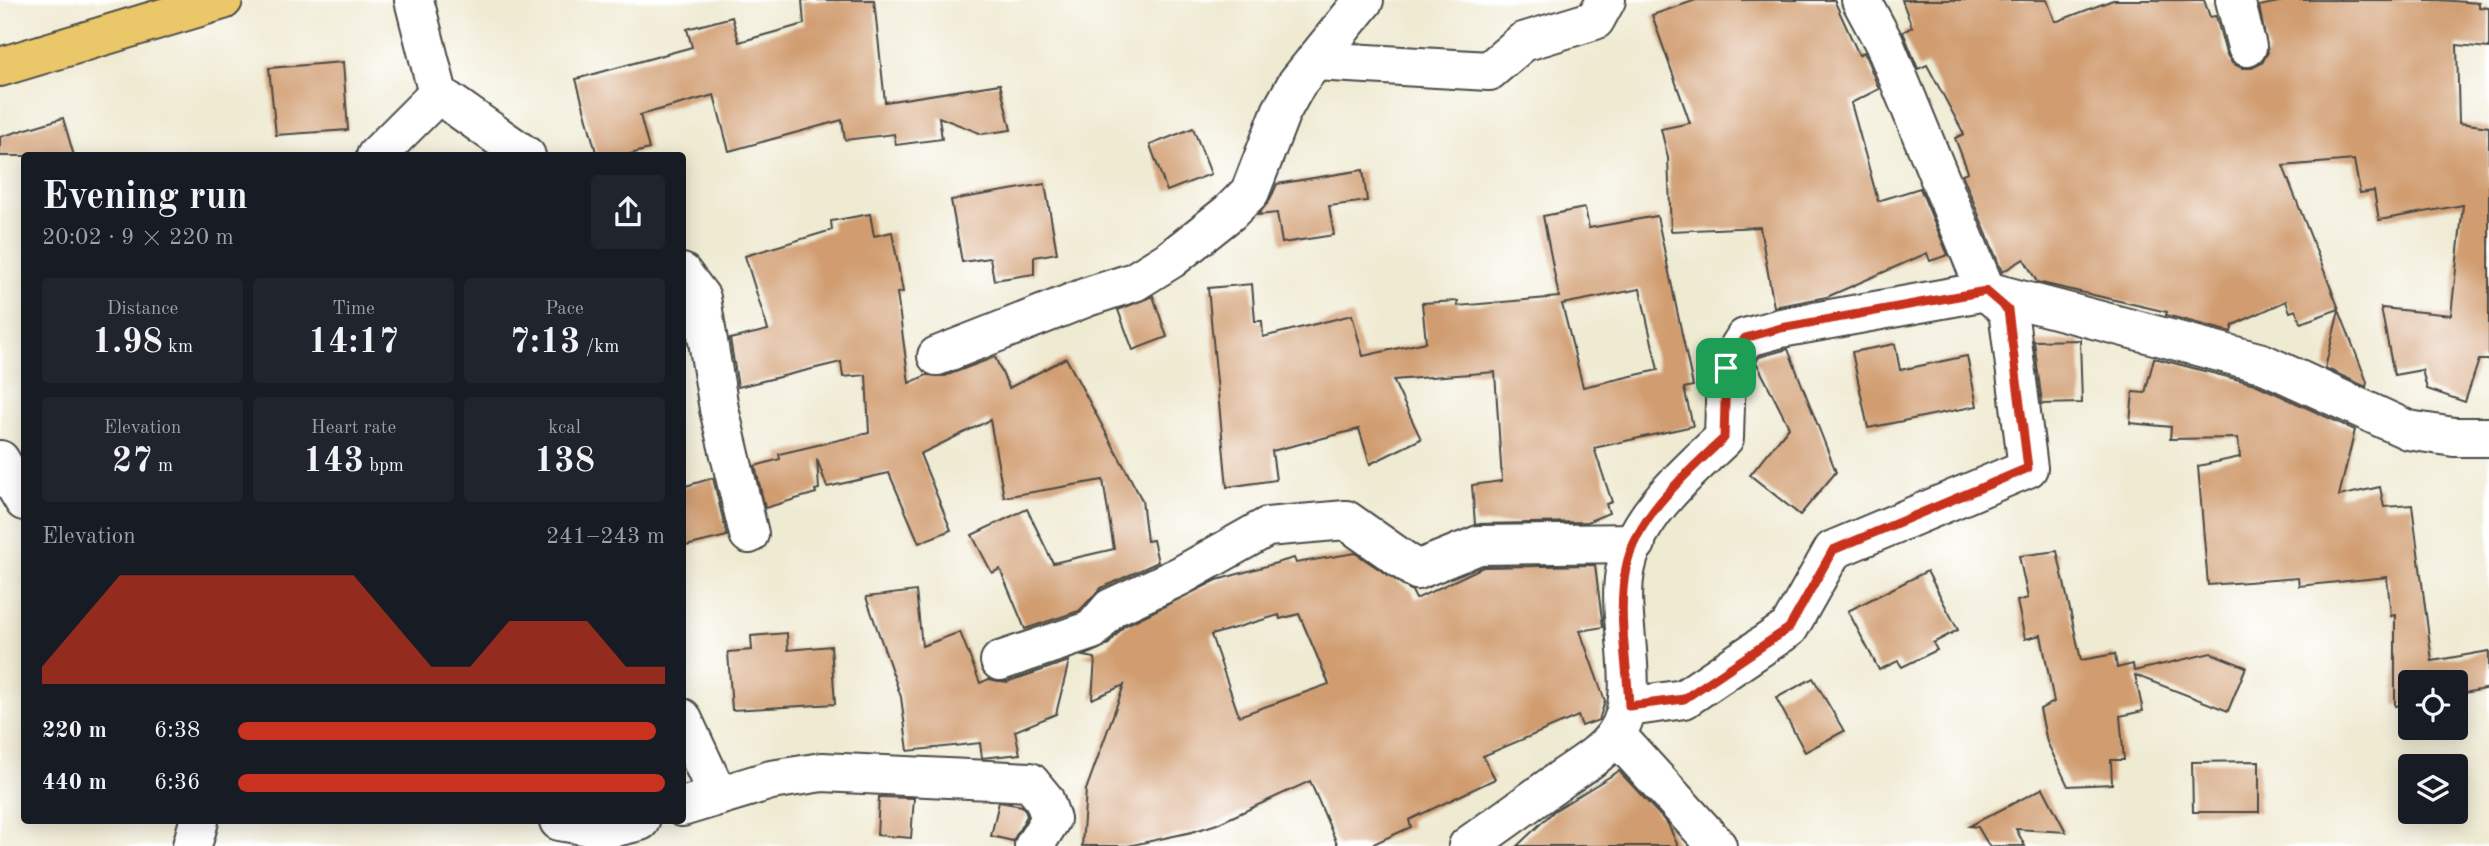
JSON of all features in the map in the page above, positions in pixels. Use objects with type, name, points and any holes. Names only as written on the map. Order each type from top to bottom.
[{"type":"highway","points":[[0,67],[223,0]]},
{"type":"street","points":[[414,0],[438,94],[520,152]]},
{"type":"street","points":[[937,356],[1087,297],[1134,282],[1181,252],[1230,212],[1250,192],[1280,112],[1297,83],[1364,0]]},
{"type":"street","points":[[1315,61],[1489,71],[1523,42],[1595,20],[1606,0]]},
{"type":"street","points":[[1468,846],[1587,761],[1623,721],[1684,699],[1789,628],[1833,550],[2028,468],[2008,310],[1986,291],[1884,43],[1861,0]]},
{"type":"street","points":[[2235,0],[2247,47]]},
{"type":"street","points":[[380,152],[438,94]]},
{"type":"street","points":[[686,279],[701,298],[719,409],[749,534]]},
{"type":"street","points":[[1717,846],[1623,721],[1622,617],[1626,566],[1642,527],[1676,485],[1724,438],[1726,368],[1745,338],[1781,328],[1986,291],[2262,363],[2409,430],[2454,438],[2489,437]]},
{"type":"street","points":[[0,460],[21,496]]},
{"type":"street","points":[[1000,661],[1092,629],[1111,608],[1180,576],[1266,527],[1346,520],[1417,570],[1479,545],[1636,543]]},
{"type":"street","points":[[686,737],[700,802],[771,780],[822,772],[1030,782],[1044,799],[1051,820],[1034,846]]},
{"type":"street","points":[[192,846],[198,824]]},
{"type":"street","points":[[577,824],[607,829],[628,824]]},
{"type":"building","points":[[802,0],[874,0],[885,102],[1000,84],[1011,130],[982,134],[939,117],[942,139],[896,145],[894,134],[845,140],[842,120],[729,151],[714,95],[640,115],[649,149],[638,152],[596,152],[576,79],[692,47],[687,29],[732,17],[739,42],[804,24]]},
{"type":"building","points":[[1696,0],[1834,0],[1859,55],[1864,52],[1879,89],[1851,103],[1878,201],[1920,188],[1948,255],[1930,261],[1927,253],[1827,297],[1774,307],[1760,227],[1671,231],[1668,158],[1661,129],[1690,123],[1652,15]]},
{"type":"building","points":[[1902,0],[2047,0],[2055,21],[2058,21],[2113,0],[2204,0],[2210,17],[2216,16],[2226,53],[2232,63],[2242,68],[2252,68],[2262,63],[2268,52],[2259,6],[2288,0],[2439,0],[2479,3],[2479,7],[2489,8],[2489,48],[2457,45],[2459,123],[2489,127],[2489,360],[2479,360],[2465,402],[2427,389],[2422,370],[2394,375],[2381,308],[2451,315],[2463,205],[2379,220],[2374,191],[2360,193],[2354,160],[2283,166],[2339,309],[2301,323],[2296,310],[2290,312],[2286,301],[2233,325],[2231,332],[2166,315],[2167,312],[2037,282],[2024,259],[2002,272],[1962,174],[1968,172],[1955,138],[1964,134],[1927,65],[1918,69],[1903,32],[1912,27]]},
{"type":"building","points":[[343,62],[348,130],[276,135],[269,68]]},
{"type":"building","points":[[63,118],[73,152],[21,152],[21,156],[0,156],[0,137]]},
{"type":"building","points":[[1193,128],[1211,174],[1167,191],[1150,145]]},
{"type":"building","points":[[1363,170],[1367,201],[1329,206],[1334,235],[1282,243],[1277,213],[1258,215],[1270,200],[1277,184]]},
{"type":"building","points":[[1045,184],[1057,253],[1034,257],[1034,274],[994,280],[990,258],[962,262],[951,200]]},
{"type":"building","points":[[1585,208],[1589,228],[1657,216],[1693,386],[1684,388],[1693,426],[1594,448],[1612,502],[1606,504],[1609,513],[1587,522],[1475,524],[1472,485],[1502,481],[1495,372],[1393,380],[1421,439],[1370,464],[1359,429],[1272,451],[1276,480],[1227,487],[1208,288],[1252,284],[1255,321],[1262,321],[1263,337],[1352,315],[1363,356],[1426,342],[1422,303],[1458,301],[1458,306],[1559,297],[1543,216]],"holes":[[[1640,289],[1658,370],[1583,387],[1562,304]]]},
{"type":"building","points":[[870,214],[874,236],[892,232],[903,292],[897,293],[909,383],[927,375],[945,376],[995,357],[1009,388],[1066,358],[1142,500],[1147,541],[1153,540],[1158,562],[1101,588],[1079,611],[1025,629],[1000,569],[992,573],[972,535],[1027,509],[1053,563],[1114,549],[1103,480],[1004,497],[990,420],[920,454],[951,530],[919,543],[889,473],[827,487],[817,459],[819,489],[815,490],[816,493],[765,508],[755,466],[780,459],[779,454],[869,433],[866,375],[843,377],[841,362],[738,387],[730,339],[768,330],[745,256],[832,230],[831,221]]},
{"type":"building","points":[[1153,296],[1167,337],[1133,350],[1118,310]]},
{"type":"building","points":[[2339,310],[2367,382],[2366,387],[2325,368]]},
{"type":"building","points":[[2080,340],[2082,403],[2042,404],[2034,341]]},
{"type":"building","points":[[1895,344],[1900,370],[1967,356],[1977,406],[1868,428],[1852,352]]},
{"type":"building","points":[[1788,349],[1836,472],[1800,515],[1750,475],[1789,427],[1756,362],[1759,357]]},
{"type":"building","points":[[2154,358],[2255,384],[2355,430],[2339,496],[2380,487],[2384,507],[2412,505],[2432,661],[2489,651],[2489,688],[2468,692],[2468,670],[2398,670],[2398,705],[2395,706],[2395,615],[2391,616],[2387,577],[2299,586],[2298,578],[2208,585],[2198,466],[2240,457],[2238,438],[2170,439],[2171,427],[2130,423],[2133,392],[2145,393]]},
{"type":"building","points":[[713,478],[727,536],[686,546],[686,486]]},
{"type":"building","points":[[2057,551],[2081,660],[2115,654],[2117,668],[2133,664],[2134,671],[2211,653],[2246,667],[2228,711],[2135,675],[2143,711],[2120,716],[2124,760],[2111,760],[2112,784],[2068,786],[2047,742],[2040,709],[2054,702],[2041,635],[2025,639],[2017,601],[2028,598],[2019,556]]},
{"type":"building","points":[[1355,553],[1412,591],[1416,599],[1483,567],[1595,565],[1603,627],[1580,631],[1605,701],[1599,720],[1582,726],[1578,716],[1483,756],[1495,779],[1409,820],[1411,827],[1369,846],[1338,846],[1310,781],[1217,824],[1192,832],[1128,846],[1082,846],[1086,790],[1124,685],[1092,699],[1095,658],[1083,656],[1108,645],[1124,626],[1217,580],[1294,558],[1296,563]],"holes":[[[1299,614],[1329,684],[1239,716],[1211,635],[1279,615],[1280,619]]]},
{"type":"building","points":[[1927,571],[1958,630],[1933,643],[1937,650],[1902,667],[1898,661],[1879,670],[1848,611]]},
{"type":"building","points":[[916,591],[922,646],[960,632],[980,683],[989,679],[1007,682],[1069,661],[1056,714],[1015,731],[1020,754],[982,758],[980,743],[908,751],[901,697],[866,597]]},
{"type":"building","points":[[787,633],[788,650],[831,646],[835,704],[732,710],[728,652],[752,650],[751,636]]},
{"type":"building","points":[[1813,678],[1844,731],[1805,752],[1776,698]]},
{"type":"building","points":[[2259,761],[2259,812],[2193,812],[2192,762]]},
{"type":"building","points":[[1619,771],[1668,824],[1678,846],[1517,846],[1554,811]]},
{"type":"building","points":[[2043,788],[2066,832],[2016,829],[2025,846],[1989,846],[1978,827],[1969,826]]},
{"type":"building","points":[[879,797],[914,798],[911,838],[877,835]]},
{"type":"building","points":[[999,802],[1022,806],[1025,810],[1027,816],[1013,841],[991,836]]},
{"type":"route","points":[[1986,291],[2008,310],[2028,468],[1833,550],[1789,628],[1684,699],[1629,706],[1622,617],[1626,566],[1642,527],[1685,475],[1724,438],[1726,368],[1745,338],[1781,328],[1986,291]]}]
